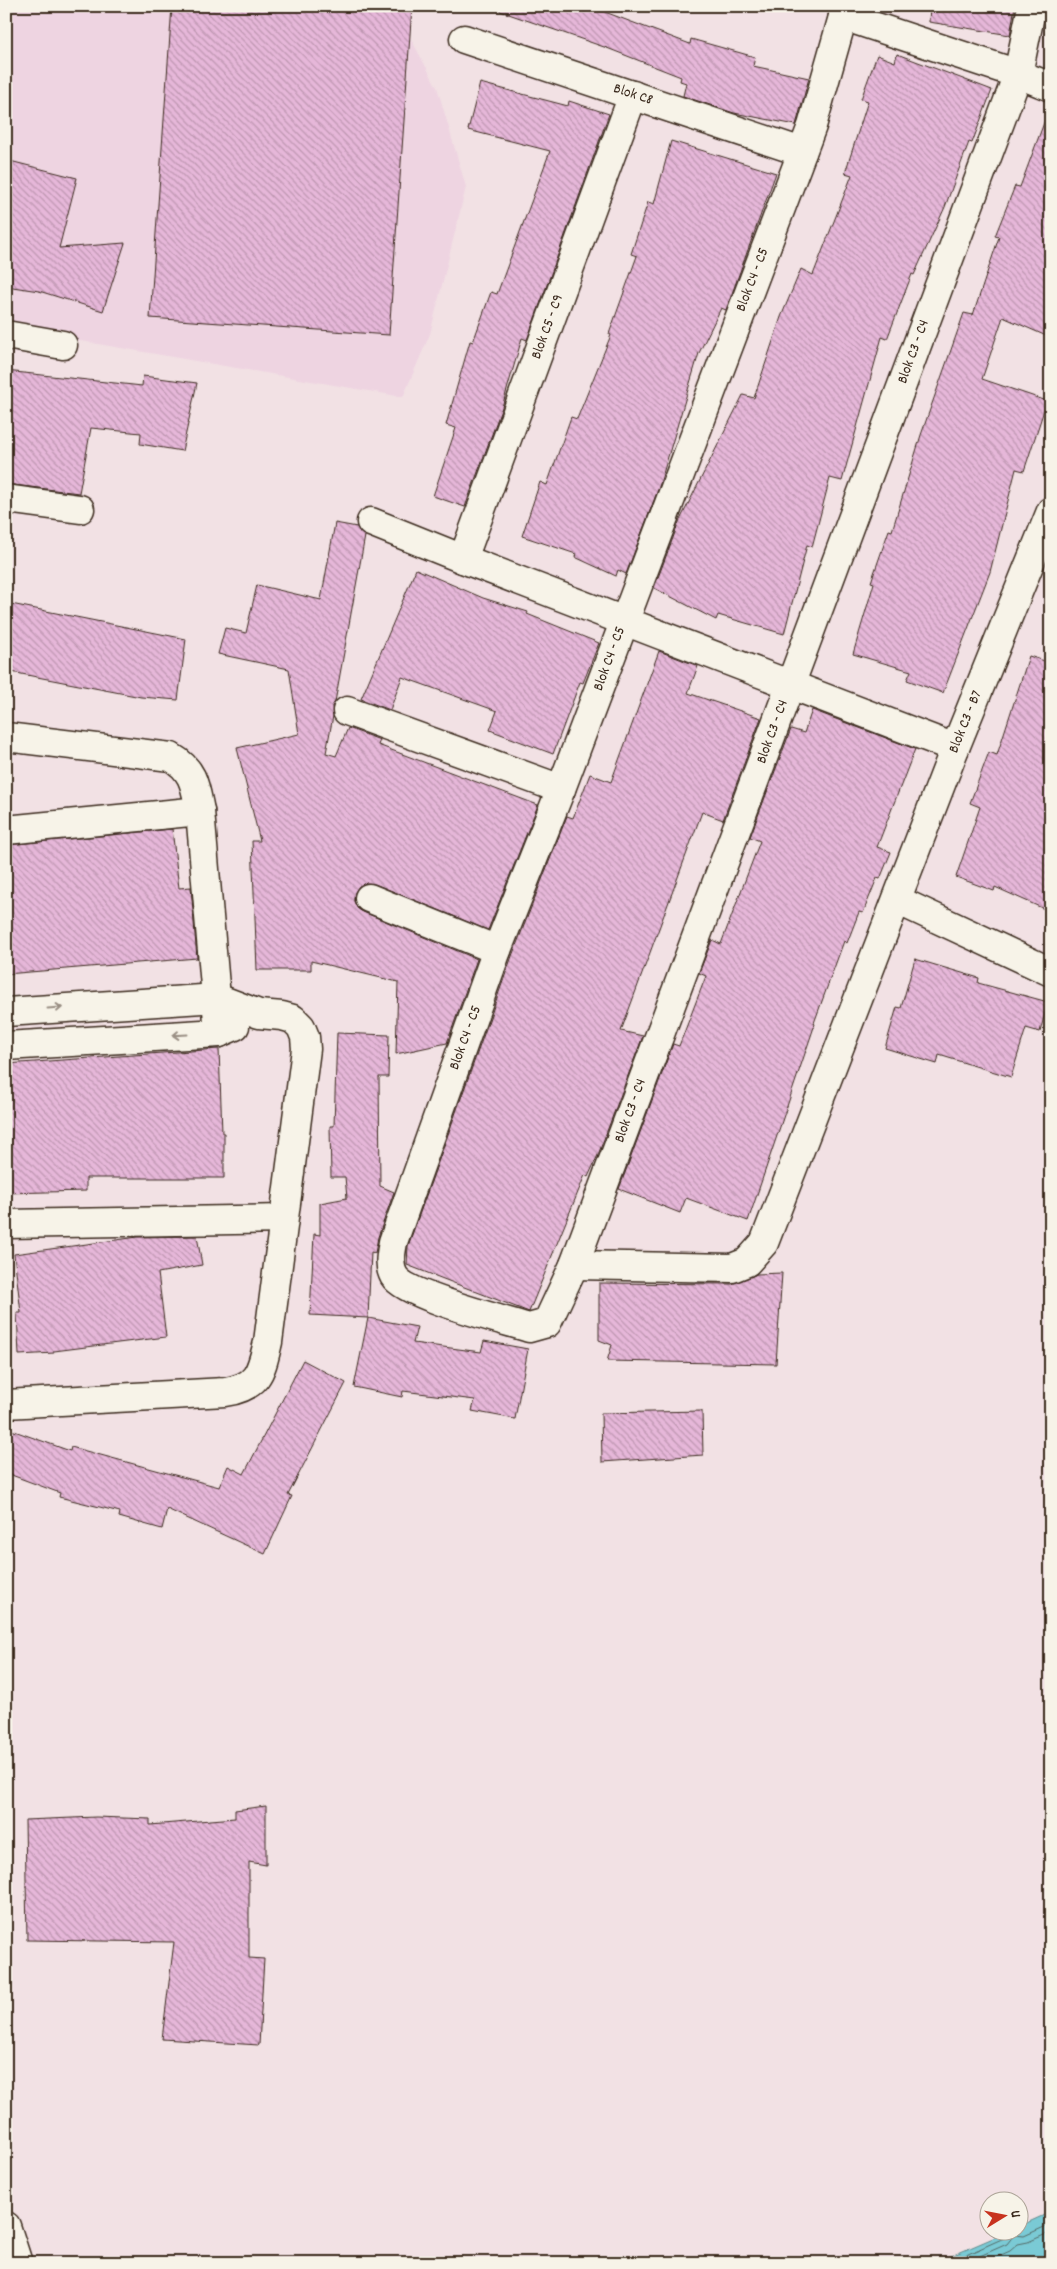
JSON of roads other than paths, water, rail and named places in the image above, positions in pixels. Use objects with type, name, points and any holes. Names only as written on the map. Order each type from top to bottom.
[{"type":"street","name":"Blok C3 - C4","points":[[416,1293],[529,1328],[547,1323],[574,1265],[1018,74],[1032,6]]},
{"type":"street","points":[[844,11],[1051,87]]},
{"type":"street","name":"Blok C4 - C5","points":[[416,1293],[395,1277],[390,1262],[393,1242],[497,950],[562,789],[812,126],[844,11]]},
{"type":"street","name":"Blok C8","points":[[464,39],[802,152]]},
{"type":"street","name":"Blok C5 - C9","points":[[463,559],[633,95]]},
{"type":"street","points":[[6,335],[63,345]]},
{"type":"street","points":[[6,499],[80,509]]},
{"type":"street","name":"Blok C3 - B7","points":[[574,1265],[732,1268],[747,1262],[764,1243],[955,748],[1051,511]]},
{"type":"street","points":[[371,522],[955,748]]},
{"type":"street","points":[[347,711],[562,789]]},
{"type":"street","points":[[6,738],[170,757],[182,763],[194,780],[200,810],[219,1033]]},
{"type":"street","points":[[6,830],[200,810]]},
{"type":"street","points":[[369,898],[497,950]]},
{"type":"street","points":[[897,900],[1051,972]]},
{"type":"street","points":[[6,1012],[217,998],[259,1014],[293,1019],[301,1027],[305,1037],[306,1049],[268,1342],[255,1380],[246,1388],[225,1392],[6,1404]]},
{"type":"street","points":[[6,1046],[219,1033],[259,1014]]},
{"type":"street","points":[[6,1224],[283,1219]]},
{"type":"street","points":[[6,2226],[18,2263]]},
{"type":"water","points":[[1051,2212],[1051,2263],[935,2263],[984,2242],[1030,2242],[1030,2221]]}]
